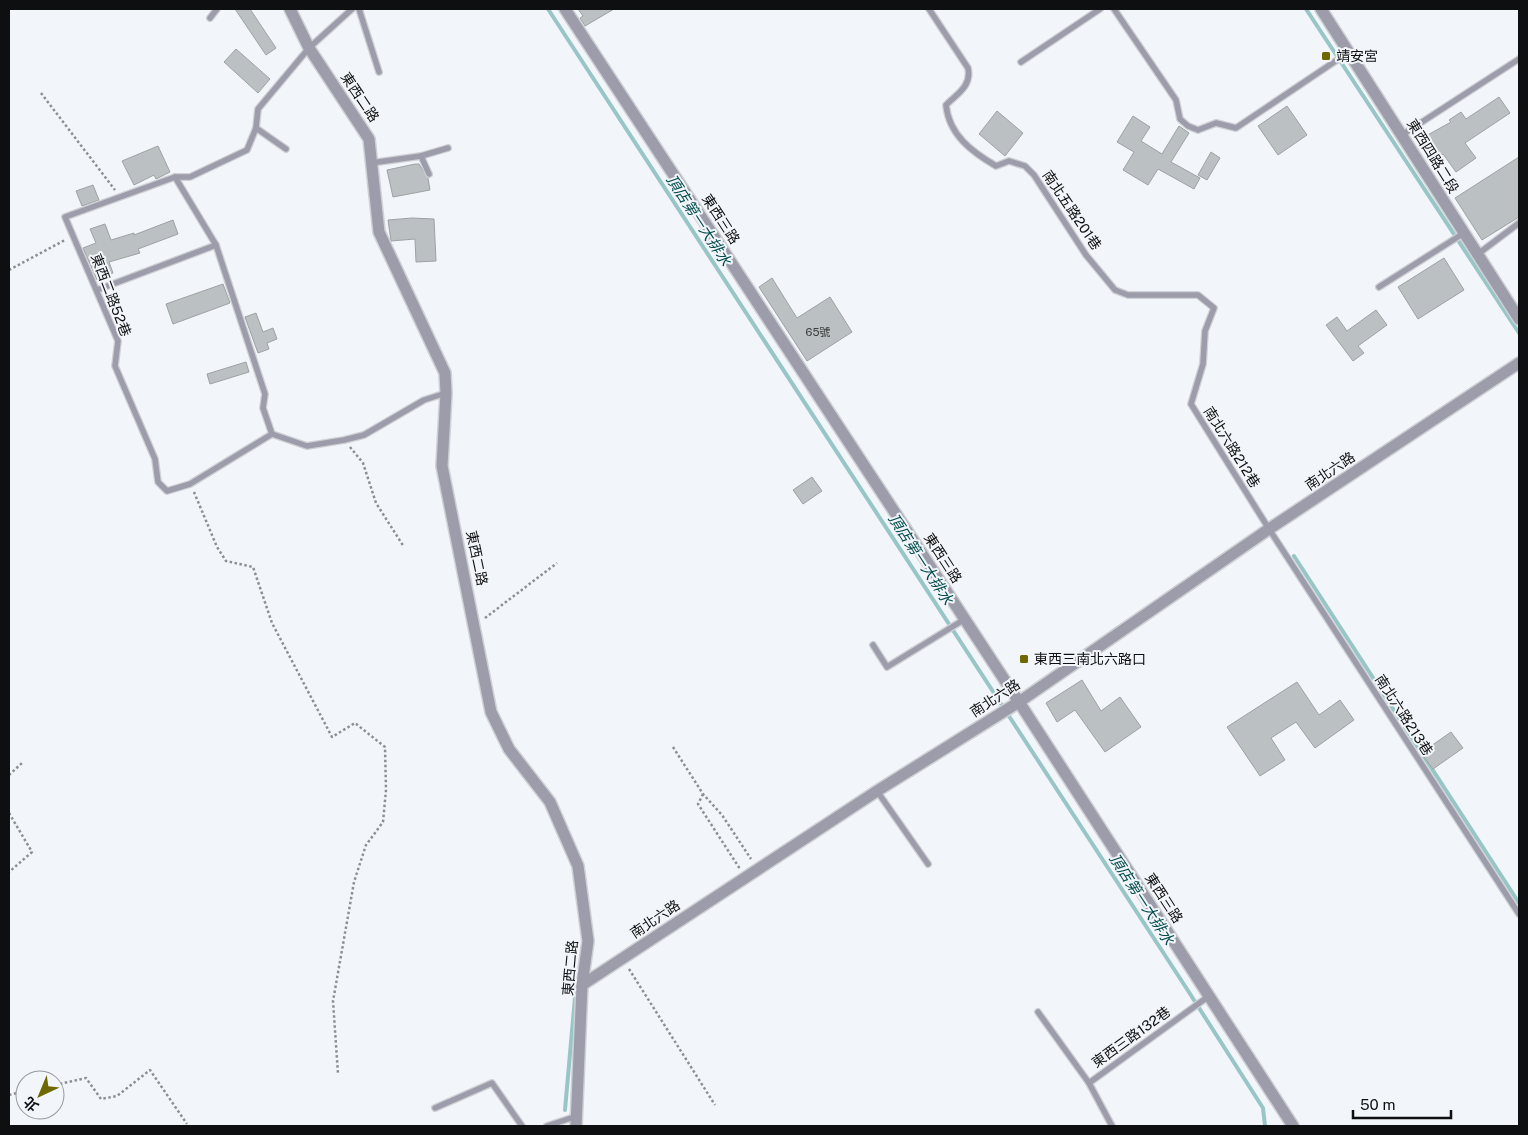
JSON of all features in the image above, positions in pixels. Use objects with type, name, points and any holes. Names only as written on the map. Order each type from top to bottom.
[{"type":"street","name":"東西二路","points":[[290,9],[308,48],[369,139],[379,232],[445,373],[446,393],[442,466],[476,625],[491,712],[509,749],[550,802],[578,866],[588,941],[582,985],[577,1121]]},
{"type":"street","name":"東西三路","points":[[565,9],[965,619],[1293,1126]]},
{"type":"street","name":"東西四路二段","points":[[1321,9],[1519,319]]},
{"type":"street","name":"南北六路","points":[[582,985],[758,868],[1019,702],[1269,529],[1519,363]]},
{"type":"lane","points":[[210,18],[217,9]]},
{"type":"lane","name":"東西二路52巷","points":[[272,434],[190,484],[167,491],[158,482],[155,460],[115,366],[118,341],[98,290],[65,217],[176,177],[190,177],[247,150],[256,128],[258,109],[308,48],[352,9]]},
{"type":"lane","points":[[359,9],[379,72]]},
{"type":"lane","name":"南北五路201巷","points":[[929,9],[968,68],[970,76],[966,88],[946,105],[947,118],[956,134],[972,152],[996,166],[1009,161],[1025,166],[1034,175],[1086,255],[1115,290],[1128,295],[1198,295]]},
{"type":"lane","points":[[1020,62],[1100,9]]},
{"type":"lane","points":[[1114,9],[1176,100],[1180,119],[1188,126],[1198,130],[1216,123],[1236,128],[1349,52]]},
{"type":"lane","points":[[1402,135],[1519,59]]},
{"type":"lane","points":[[256,128],[286,149]]},
{"type":"lane","points":[[372,163],[421,156],[448,148]]},
{"type":"lane","points":[[421,156],[429,174]]},
{"type":"lane","points":[[176,177],[216,245],[265,394],[263,408],[272,434],[307,446],[344,440],[364,435],[424,400],[446,393]]},
{"type":"lane","points":[[1478,254],[1519,223]]},
{"type":"lane","points":[[1379,287],[1464,232]]},
{"type":"lane","points":[[98,290],[216,245]]},
{"type":"lane","name":"南北六路212巷","points":[[1198,295],[1214,308],[1205,331],[1203,364],[1191,404],[1269,529]]},
{"type":"lane","name":"南北六路213巷","points":[[1269,529],[1519,914]]},
{"type":"lane","points":[[873,645],[887,667],[965,619]]},
{"type":"lane","points":[[877,791],[928,864]]},
{"type":"lane","name":"東西三路132巷","points":[[1038,1012],[1089,1083],[1209,996]]},
{"type":"lane","points":[[435,1108],[492,1083],[522,1126]]},
{"type":"lane","points":[[1089,1083],[1112,1126]]},
{"type":"lane","points":[[547,1126],[577,1121]]},
{"type":"path","points":[[41,93],[120,197]]},
{"type":"path","points":[[9,270],[73,236]]},
{"type":"path","points":[[344,440],[363,463],[376,504],[404,547]]},
{"type":"path","points":[[190,484],[216,547],[226,561],[253,567],[272,623],[332,737],[355,723],[384,747],[386,790],[383,822],[366,845],[354,882],[333,1002],[338,1074]]},
{"type":"path","points":[[476,625],[557,563]]},
{"type":"path","points":[[673,747],[703,794],[722,814],[758,868]]},
{"type":"path","points":[[9,775],[22,764]]},
{"type":"path","points":[[703,794],[698,804],[745,877]]},
{"type":"path","points":[[9,813],[32,852],[9,872]]},
{"type":"path","points":[[623,958],[715,1105]]},
{"type":"path","points":[[65,1083],[86,1078],[100,1099],[117,1096],[150,1070],[187,1124]]},
{"type":"building","points":[[235,9],[250,9],[276,48],[266,55]]},
{"type":"building","points":[[578,9],[614,9],[585,26],[580,18],[583,16]]},
{"type":"building","points":[[236,49],[270,79],[258,93],[224,62]]},
{"type":"building","points":[[1499,97],[1510,113],[1465,143],[1476,158],[1456,172],[1443,154],[1436,158],[1424,137],[1451,122],[1449,120],[1461,112],[1466,119]]},
{"type":"building","points":[[1287,106],[1307,135],[1278,155],[1258,126]]},
{"type":"building","points":[[997,111],[1023,133],[1005,156],[979,134]]},
{"type":"building","points":[[1133,116],[1150,127],[1141,141],[1162,154],[1179,126],[1189,133],[1171,162],[1200,178],[1194,189],[1158,169],[1148,185],[1123,170],[1134,152],[1117,142]]},
{"type":"building","points":[[158,146],[170,172],[156,179],[154,175],[134,185],[122,161]]},
{"type":"building","points":[[1211,152],[1220,158],[1207,180],[1198,175]]},
{"type":"building","points":[[1519,157],[1519,217],[1482,240],[1455,198]]},
{"type":"building","points":[[419,164],[428,178],[430,190],[393,197],[387,170]]},
{"type":"building","points":[[93,185],[99,200],[82,206],[76,191]]},
{"type":"building","points":[[434,219],[436,261],[416,262],[415,239],[391,241],[388,220]]},
{"type":"building","points":[[173,220],[178,234],[138,249],[140,253],[109,262],[113,273],[97,280],[83,248],[96,243],[90,229],[105,224],[111,240],[134,233],[134,235]]},
{"type":"building","points":[[1444,258],[1464,290],[1418,319],[1398,287]]},
{"type":"building","points":[[772,278],[797,318],[830,297],[852,332],[807,361],[759,287]]},
{"type":"building","points":[[223,284],[230,303],[173,324],[166,304]]},
{"type":"building","points":[[1376,310],[1387,325],[1358,346],[1364,353],[1353,361],[1326,325],[1337,317],[1347,331]]},
{"type":"building","points":[[256,313],[263,332],[273,328],[277,339],[267,343],[269,349],[258,353],[245,317]]},
{"type":"building","points":[[246,362],[249,372],[210,384],[207,374]]},
{"type":"building","points":[[812,477],[822,491],[803,504],[793,490]]},
{"type":"building","points":[[1082,680],[1101,711],[1120,697],[1141,727],[1105,752],[1075,710],[1057,722],[1046,703]]},
{"type":"building","points":[[1297,682],[1319,715],[1340,700],[1354,720],[1315,748],[1296,722],[1271,738],[1285,760],[1260,776],[1227,727]]},
{"type":"building","points":[[1451,732],[1463,748],[1433,769],[1421,753]]},
{"type":"waterway","name":"頂店第一大排水","points":[[548,9],[1185,986],[1263,1108],[1265,1126]]},
{"type":"waterway","points":[[1306,9],[1519,333]]},
{"type":"waterway","points":[[1294,556],[1519,903]]},
{"type":"waterway","points":[[565,1110],[576,986]]},
{"type":"place","name":"靖安宮","points":[[1326,56]]},
{"type":"place","name":"東西三南北六路口","points":[[1024,659]]}]
